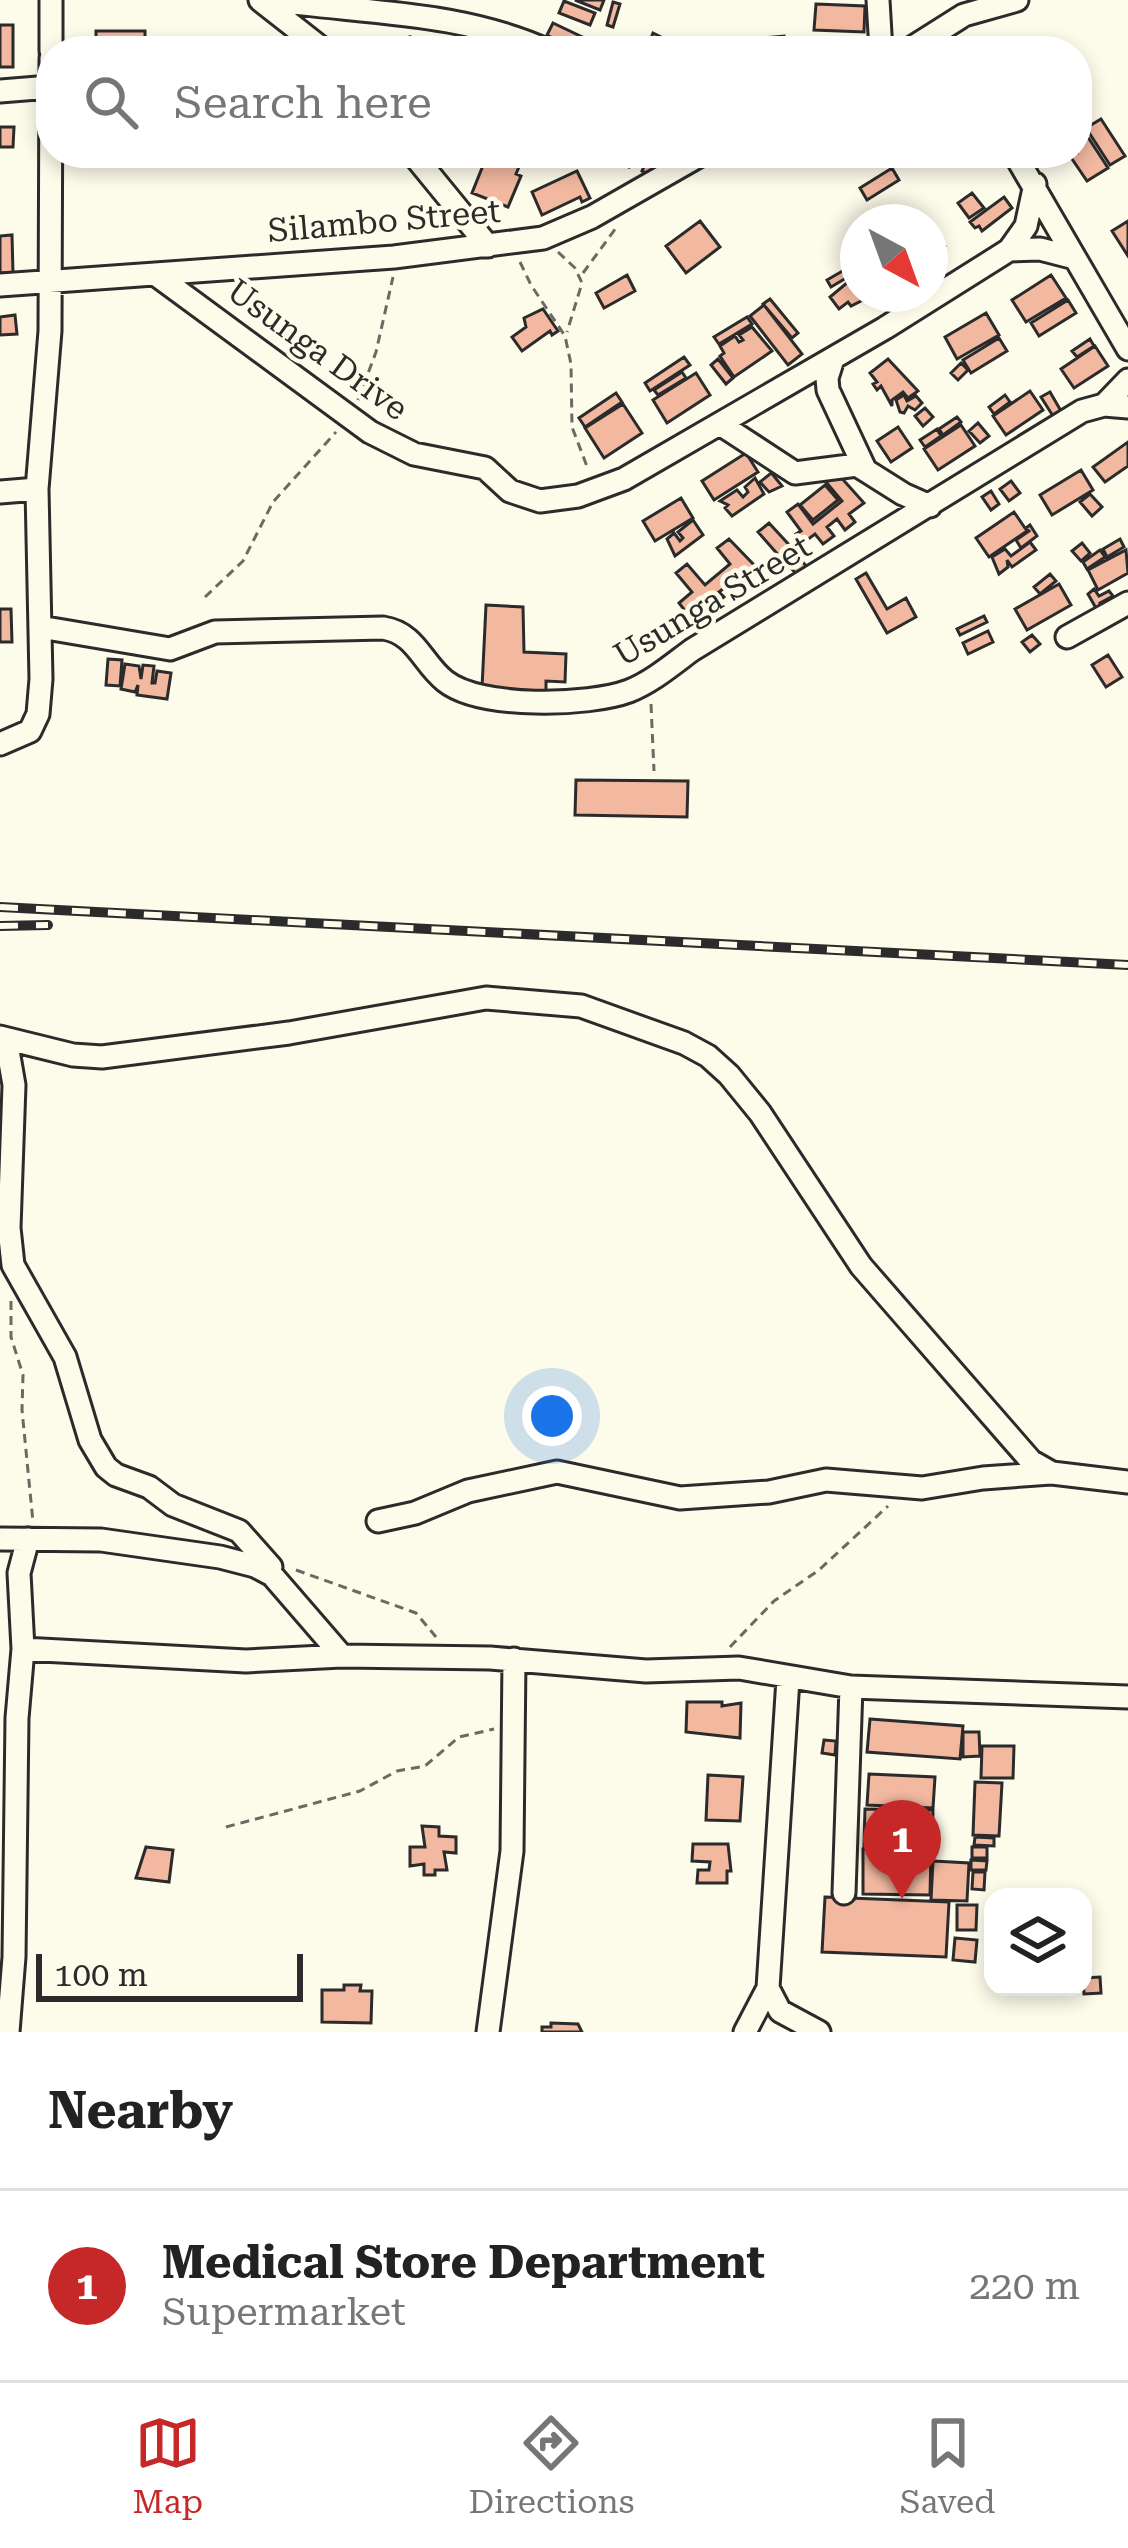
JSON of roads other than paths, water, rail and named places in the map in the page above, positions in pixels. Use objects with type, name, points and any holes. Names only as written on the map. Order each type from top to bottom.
[{"type":"street","points":[[51,0],[51,36]]},
{"type":"street","points":[[259,0],[306,36]]},
{"type":"street","points":[[270,0],[389,7],[511,36]]},
{"type":"street","points":[[878,0],[880,36]]},
{"type":"street","points":[[944,36],[964,15],[1017,0]]},
{"type":"street","points":[[0,91],[36,88]]},
{"type":"street","points":[[0,744],[30,730],[38,713],[38,489],[47,392],[50,168]]},
{"type":"street","points":[[424,168],[488,246]]},
{"type":"street","name":"Silambo Street","points":[[0,285],[394,257],[543,238],[592,217],[678,168]]},
{"type":"street","points":[[1024,168],[1128,349]]},
{"type":"street","points":[[1009,250],[1026,226],[1035,184]]},
{"type":"street","points":[[1009,250],[1040,249],[1072,257]]},
{"type":"street","name":"Usunga Drive","points":[[155,274],[347,418],[414,454],[485,468],[528,500],[556,500],[600,490],[833,359],[1009,250]]},
{"type":"street","points":[[833,359],[828,389],[864,467]]},
{"type":"street","points":[[1103,405],[1128,380]]},
{"type":"street","points":[[1103,405],[1128,407]]},
{"type":"street","name":"Usunga Street","points":[[40,627],[170,649],[215,632],[383,628],[405,635],[447,683],[473,693],[516,700],[598,699],[626,693],[652,678],[1058,425],[1103,405]]},
{"type":"street","points":[[719,424],[795,473],[847,464],[864,467],[930,506]]},
{"type":"street","points":[[0,492],[38,489]]},
{"type":"street","points":[[1067,638],[1128,603]]},
{"type":"street","points":[[271,1567],[239,1531],[172,1504],[149,1486],[116,1475],[106,1467],[84,1426],[65,1357],[17,1276],[9,1228],[14,1085],[3,1038],[102,1057],[289,1033],[486,998],[581,1006],[684,1043],[729,1075],[760,1112],[861,1266],[1004,1433],[1045,1470]]},
{"type":"street","points":[[378,1521],[415,1513],[468,1491],[557,1472],[680,1498],[769,1492],[840,1480],[914,1487],[1045,1470],[1128,1482]]},
{"type":"street","points":[[8,2032],[23,1648],[19,1573],[30,1539]]},
{"type":"street","points":[[19,1573],[0,1542],[101,1540],[220,1556],[265,1570],[342,1656]]},
{"type":"street","points":[[23,1648],[246,1661],[342,1656],[514,1659],[646,1671],[739,1667],[850,1687],[1128,1697]]},
{"type":"street","points":[[488,2032],[512,1851],[514,1659]]},
{"type":"street","points":[[745,2032],[769,1988],[788,1678]]},
{"type":"street","points":[[844,1893],[850,1687]]},
{"type":"street","points":[[769,1988],[780,2012],[819,2032]]},
{"type":"railway","points":[[0,907],[1128,965]]},
{"type":"railway","points":[[0,926],[48,925]]},
{"type":"place","name":"Medical Store Department","points":[[902,1899]]}]
